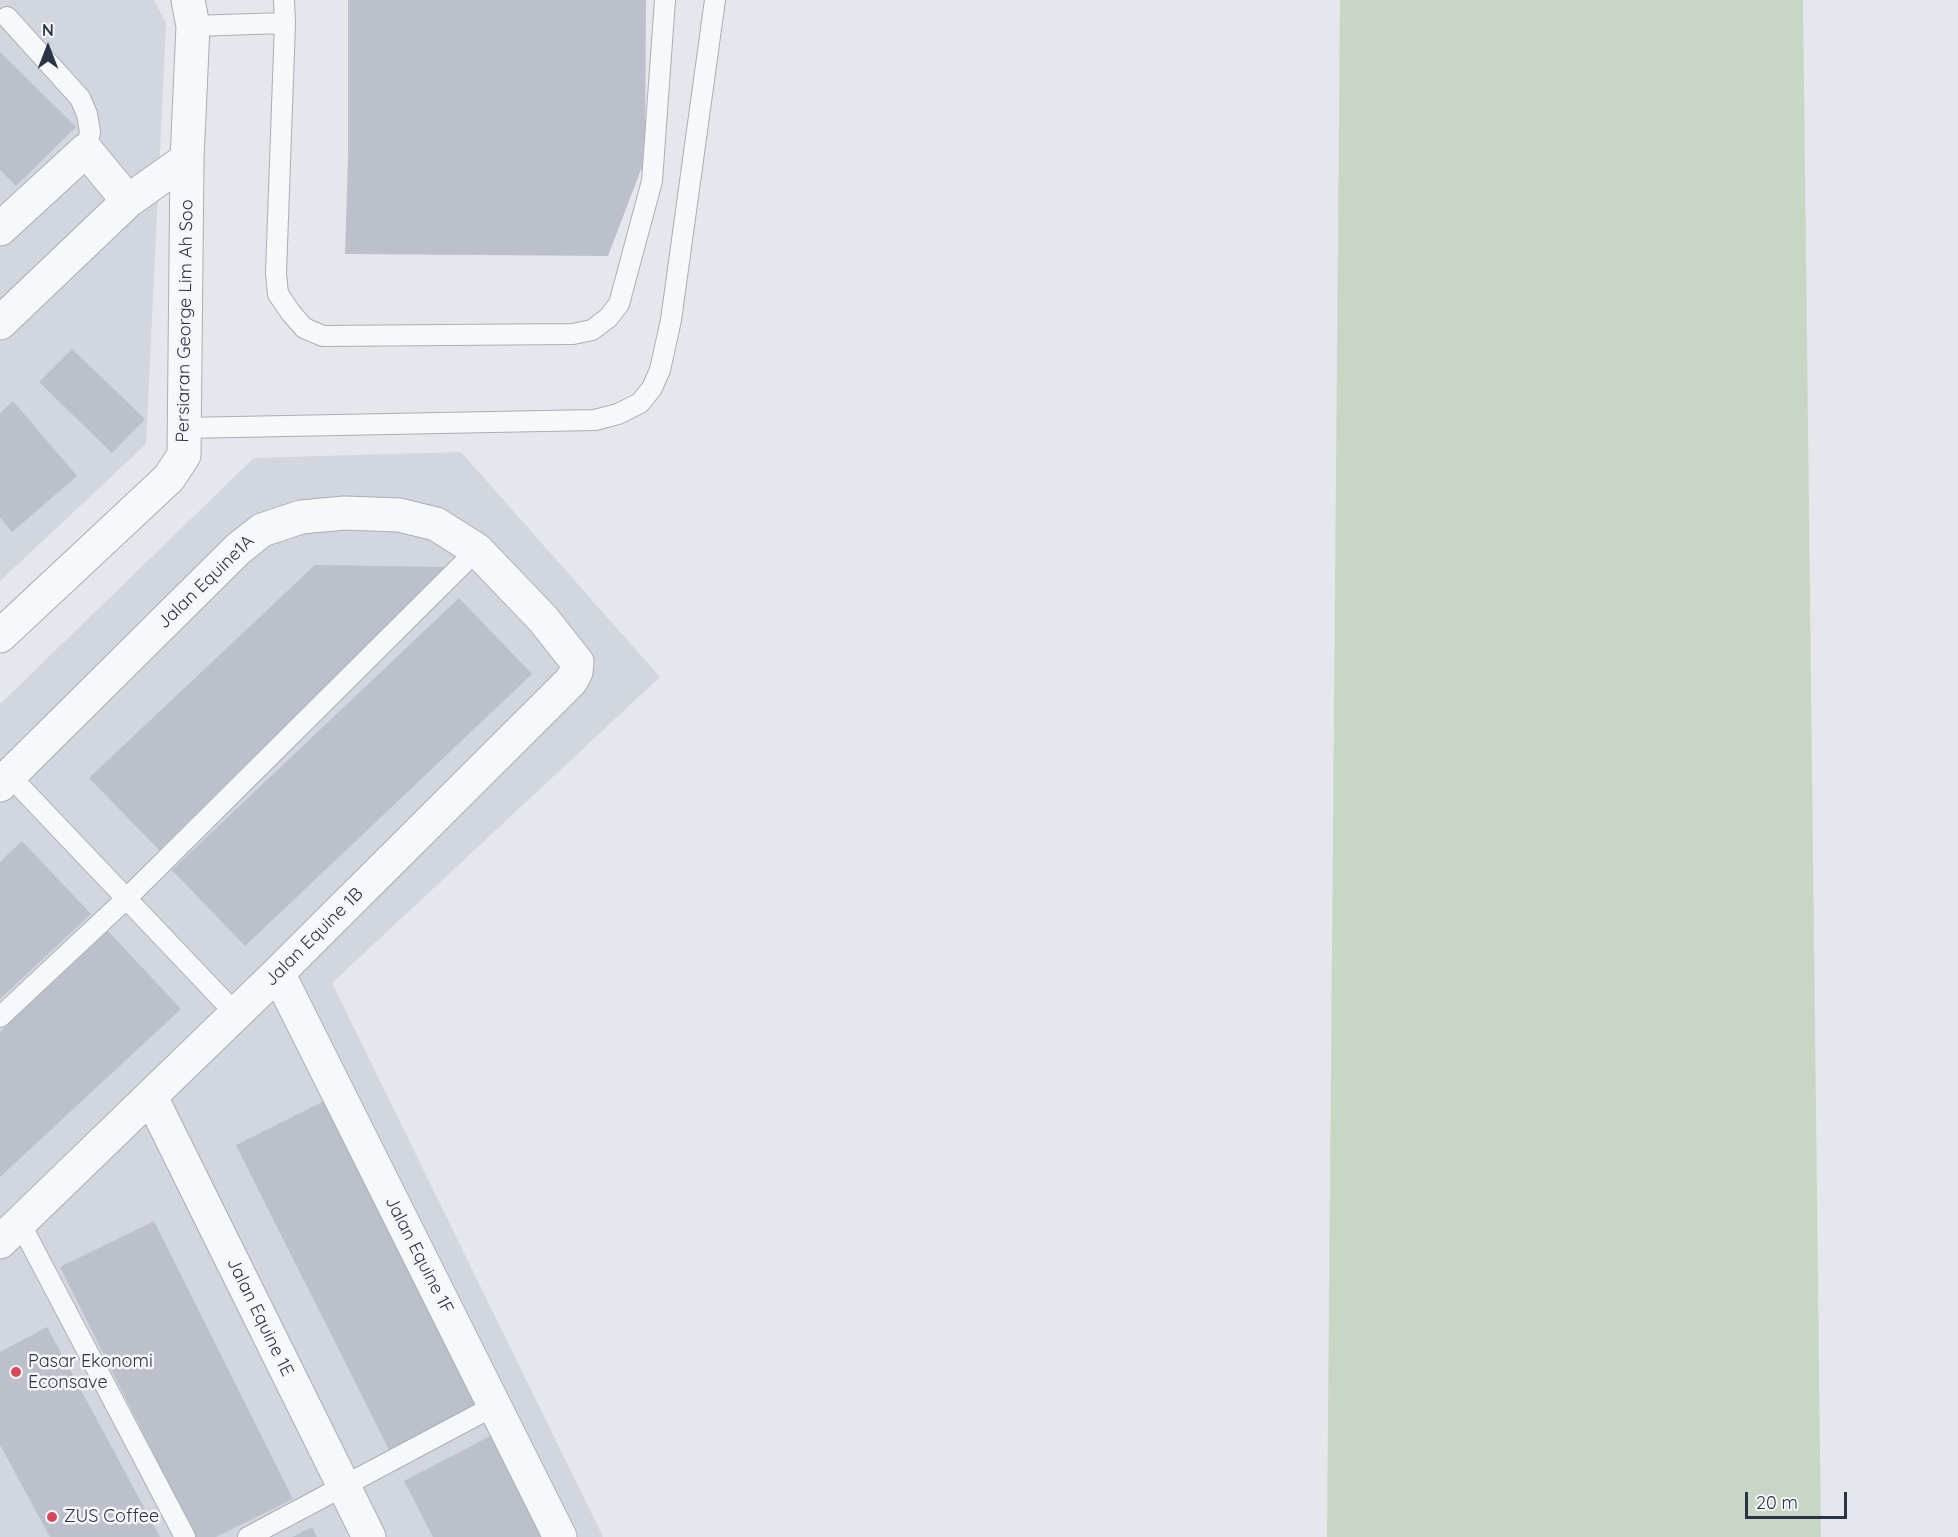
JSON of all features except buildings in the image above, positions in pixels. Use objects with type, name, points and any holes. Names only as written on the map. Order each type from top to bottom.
[{"type":"street","name":"Persiaran George Lim Ah Soo","points":[[0,636],[169,478],[183,455],[190,13]]},
{"type":"street","points":[[0,229],[86,150],[128,201]]},
{"type":"street","points":[[0,323],[128,201],[187,159]]},
{"type":"street","name":"Jalan Equine1A","points":[[3,775],[238,549],[262,530],[301,517],[345,513],[399,515],[436,524],[477,550],[543,619]]},
{"type":"street","name":"Jalan Equine 1B","points":[[10,1232],[278,973],[571,681],[576,672],[577,662],[543,619]]},
{"type":"street","name":"Jalan Equine 1F","points":[[278,973],[560,1537]]},
{"type":"street","name":"Jalan Equine 1E","points":[[151,1097],[369,1537]]},
{"type":"lane","points":[[284,0],[276,273],[278,294],[304,328],[323,336],[573,334],[592,330],[608,318],[619,304],[652,181],[665,0]]},
{"type":"lane","points":[[184,428],[595,420],[618,414],[640,403],[652,388],[660,370],[671,320],[715,0]]},
{"type":"lane","points":[[190,13],[285,23]]},
{"type":"lane","points":[[7,17],[80,98],[87,114],[90,132],[86,150]]},
{"type":"lane","points":[[0,1017],[126,898],[477,550]]},
{"type":"lane","points":[[3,775],[126,898],[236,1014]]},
{"type":"lane","points":[[10,1232],[185,1537]]},
{"type":"lane","points":[[248,1537],[494,1406]]},
{"type":"shaded area","points":[[0,0],[154,0],[166,23],[146,444],[0,581]]},
{"type":"shaded area","points":[[461,452],[660,677],[332,983],[603,1537],[0,1537],[0,704],[254,458]]},
{"type":"green space","points":[[1340,0],[1803,0],[1821,1537],[1327,1537]]},
{"type":"place","name":"Pasar Ekonomi Econsave","points":[[16,1372]]},
{"type":"place","name":"ZUS Coffee","points":[[52,1517]]}]
